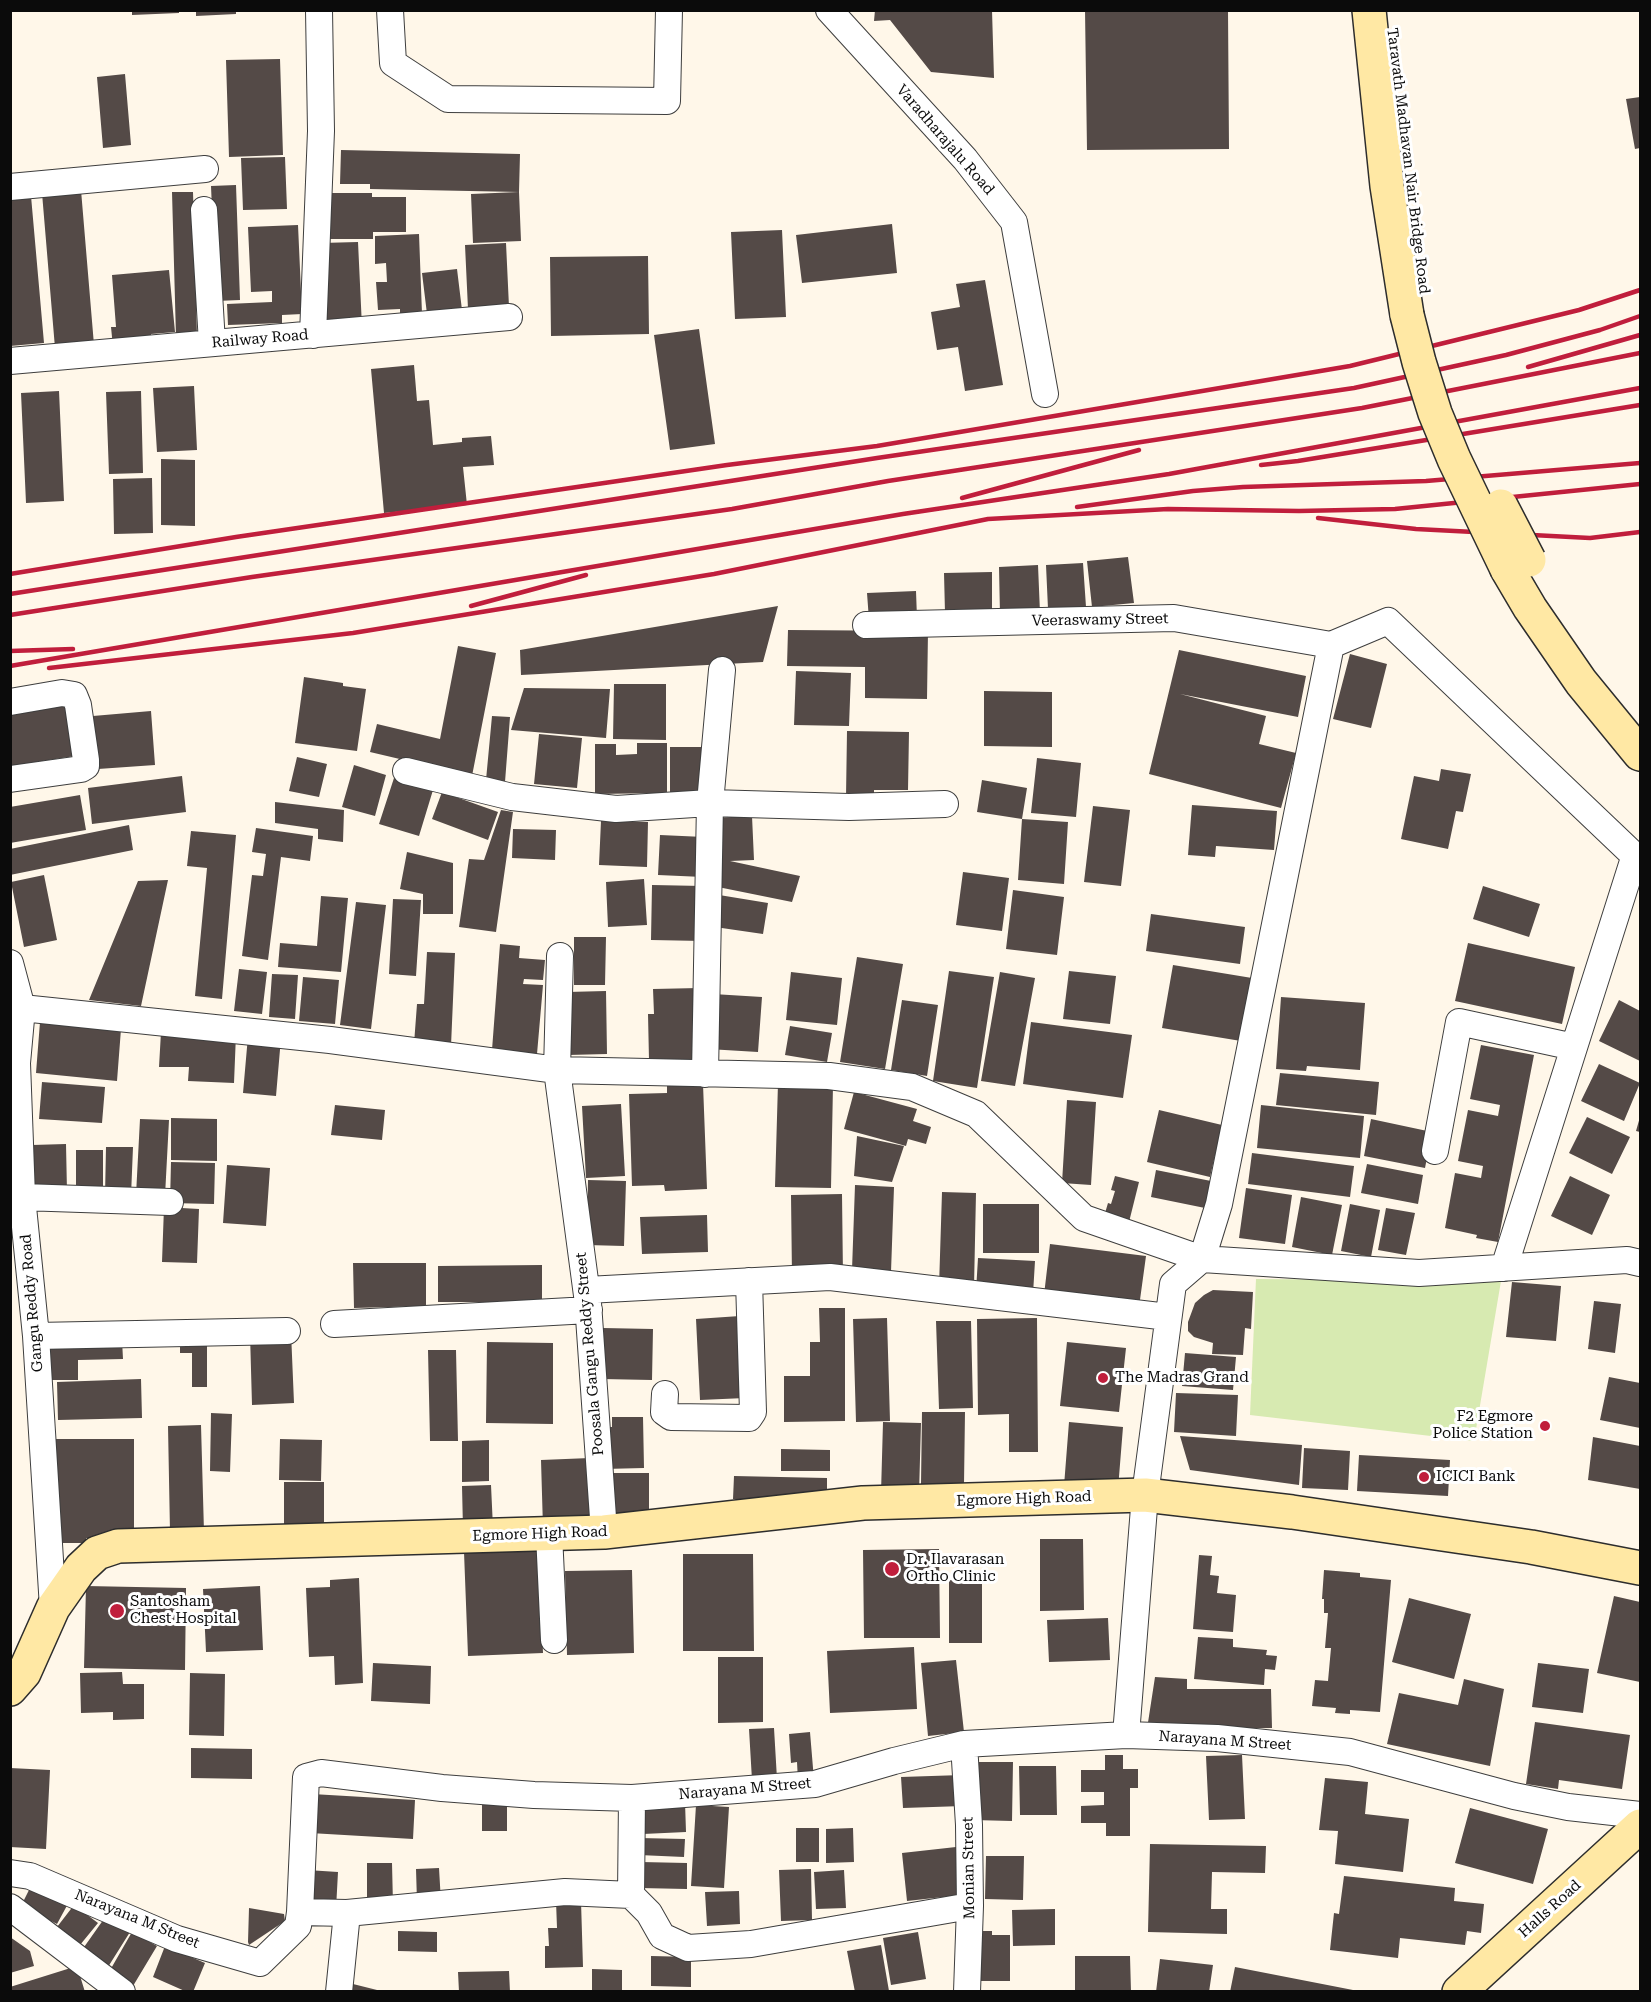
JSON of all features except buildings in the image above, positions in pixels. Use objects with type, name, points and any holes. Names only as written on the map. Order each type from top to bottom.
[{"type":"main road","name":"Taravath Madhavan Nair Bridge Road","points":[[1369,10],[1387,186],[1417,313]]},
{"type":"main road","name":"Taravath Madhavan Nair Bridge Road","points":[[1390,10],[1407,172],[1417,313]]},
{"type":"main road","points":[[1417,313],[1426,389],[1458,467],[1518,564],[1641,722]]},
{"type":"main road","points":[[1518,564],[1530,608],[1581,682],[1641,754]]},
{"type":"main road","name":"Egmore High Road","points":[[10,1689],[24,1673],[53,1608],[81,1568],[97,1553],[118,1546],[604,1532],[863,1503],[1145,1495],[1293,1512],[1639,1562]]},
{"type":"main road","name":"Halls Road","points":[[1459,1992],[1641,1826]]},
{"type":"street","points":[[313,335],[321,131],[319,10]]},
{"type":"street","points":[[390,10],[393,63],[448,99],[667,101],[669,10]]},
{"type":"street","name":"Varadharajalu Road","points":[[829,10],[965,159],[1014,222],[1045,394]]},
{"type":"street","points":[[10,186],[205,170]]},
{"type":"street","points":[[204,210],[212,343]]},
{"type":"street","name":"Railway Road","points":[[10,361],[509,317]]},
{"type":"street","name":"Veeraswamy Street","points":[[866,625],[1173,618],[1331,645]]},
{"type":"street","points":[[1126,1735],[1145,1495],[1173,1284],[1202,1259],[1219,1204],[1331,645],[1388,621],[1638,858],[1574,1047],[1504,1268]]},
{"type":"street","points":[[705,1074],[710,803],[722,670]]},
{"type":"street","points":[[10,702],[62,693],[74,695],[78,705],[86,766],[81,769],[10,779]]},
{"type":"street","points":[[406,771],[512,797],[616,809],[710,803],[849,807],[945,804]]},
{"type":"street","name":"Poosala Gangu Reddy Street","points":[[560,957],[557,1070],[588,1300],[604,1532]]},
{"type":"street","name":"Gangu Reddy Road","points":[[10,963],[22,1008],[14,1063],[22,1197],[36,1336],[53,1608]]},
{"type":"street","points":[[22,1008],[330,1040],[557,1070],[829,1076],[912,1087],[976,1114],[1084,1218],[1202,1259],[1419,1273],[1627,1260],[1641,1263]]},
{"type":"street","points":[[1436,1151],[1458,1022],[1574,1047]]},
{"type":"street","points":[[22,1197],[170,1202]]},
{"type":"street","points":[[334,1324],[588,1300],[749,1281],[830,1277],[1168,1317]]},
{"type":"street","points":[[665,1394],[664,1412],[671,1417],[749,1418],[753,1412],[749,1281]]},
{"type":"street","points":[[36,1336],[287,1330]]},
{"type":"street","points":[[549,1534],[554,1640]]},
{"type":"street","name":"Narayana M Street","points":[[10,1873],[30,1876],[177,1939],[260,1963],[298,1926],[306,1778],[321,1773],[442,1788],[534,1795],[632,1798],[815,1784],[964,1744],[1126,1735],[1217,1738],[1350,1752],[1514,1796],[1568,1807],[1641,1815]]},
{"type":"street","name":"Monian Street","points":[[964,1744],[969,1825],[970,1906],[967,1992]]},
{"type":"street","points":[[631,1895],[632,1798]]},
{"type":"street","points":[[300,1912],[347,1913],[565,1892],[631,1895],[649,1913],[662,1936],[688,1948],[751,1944],[970,1906]]},
{"type":"street","points":[[10,1907],[122,1992]]},
{"type":"street","points":[[339,1992],[347,1913]]},
{"type":"green space","points":[[1256,1279],[1501,1281],[1474,1441],[1250,1415]]},
{"type":"railway","points":[[10,574],[236,537],[727,465],[877,446],[1350,366],[1579,310],[1640,290]]},
{"type":"railway","points":[[10,594],[877,458],[1354,388],[1506,355],[1600,330],[1640,316]]},
{"type":"railway","points":[[1528,367],[1640,335]]},
{"type":"railway","points":[[10,615],[252,577],[732,509],[888,481],[1362,408],[1640,353]]},
{"type":"railway","points":[[10,666],[903,514],[1169,474],[1640,388]]},
{"type":"railway","points":[[1261,465],[1298,461],[1640,405]]},
{"type":"railway","points":[[962,498],[1139,450]]},
{"type":"railway","points":[[1077,507],[1193,491],[1243,487],[1426,481],[1640,463]]},
{"type":"railway","points":[[49,668],[353,633],[714,574],[988,519],[1168,509],[1299,511],[1395,509],[1640,484]]},
{"type":"railway","points":[[1318,518],[1416,529],[1590,538],[1640,532]]},
{"type":"railway","points":[[471,606],[586,575]]},
{"type":"railway","points":[[10,651],[73,649]]},
{"type":"place","name":"The Madras Grand","points":[[1103,1378]]},
{"type":"place","name":"F2 Egmore Police Station","points":[[1545,1426]]},
{"type":"place","name":"ICICI Bank","points":[[1424,1477]]},
{"type":"place","name":"Dr. Ilavarasan Ortho Clinic","points":[[892,1569]]},
{"type":"place","name":"Santosham Chest Hospital","points":[[117,1611]]}]
